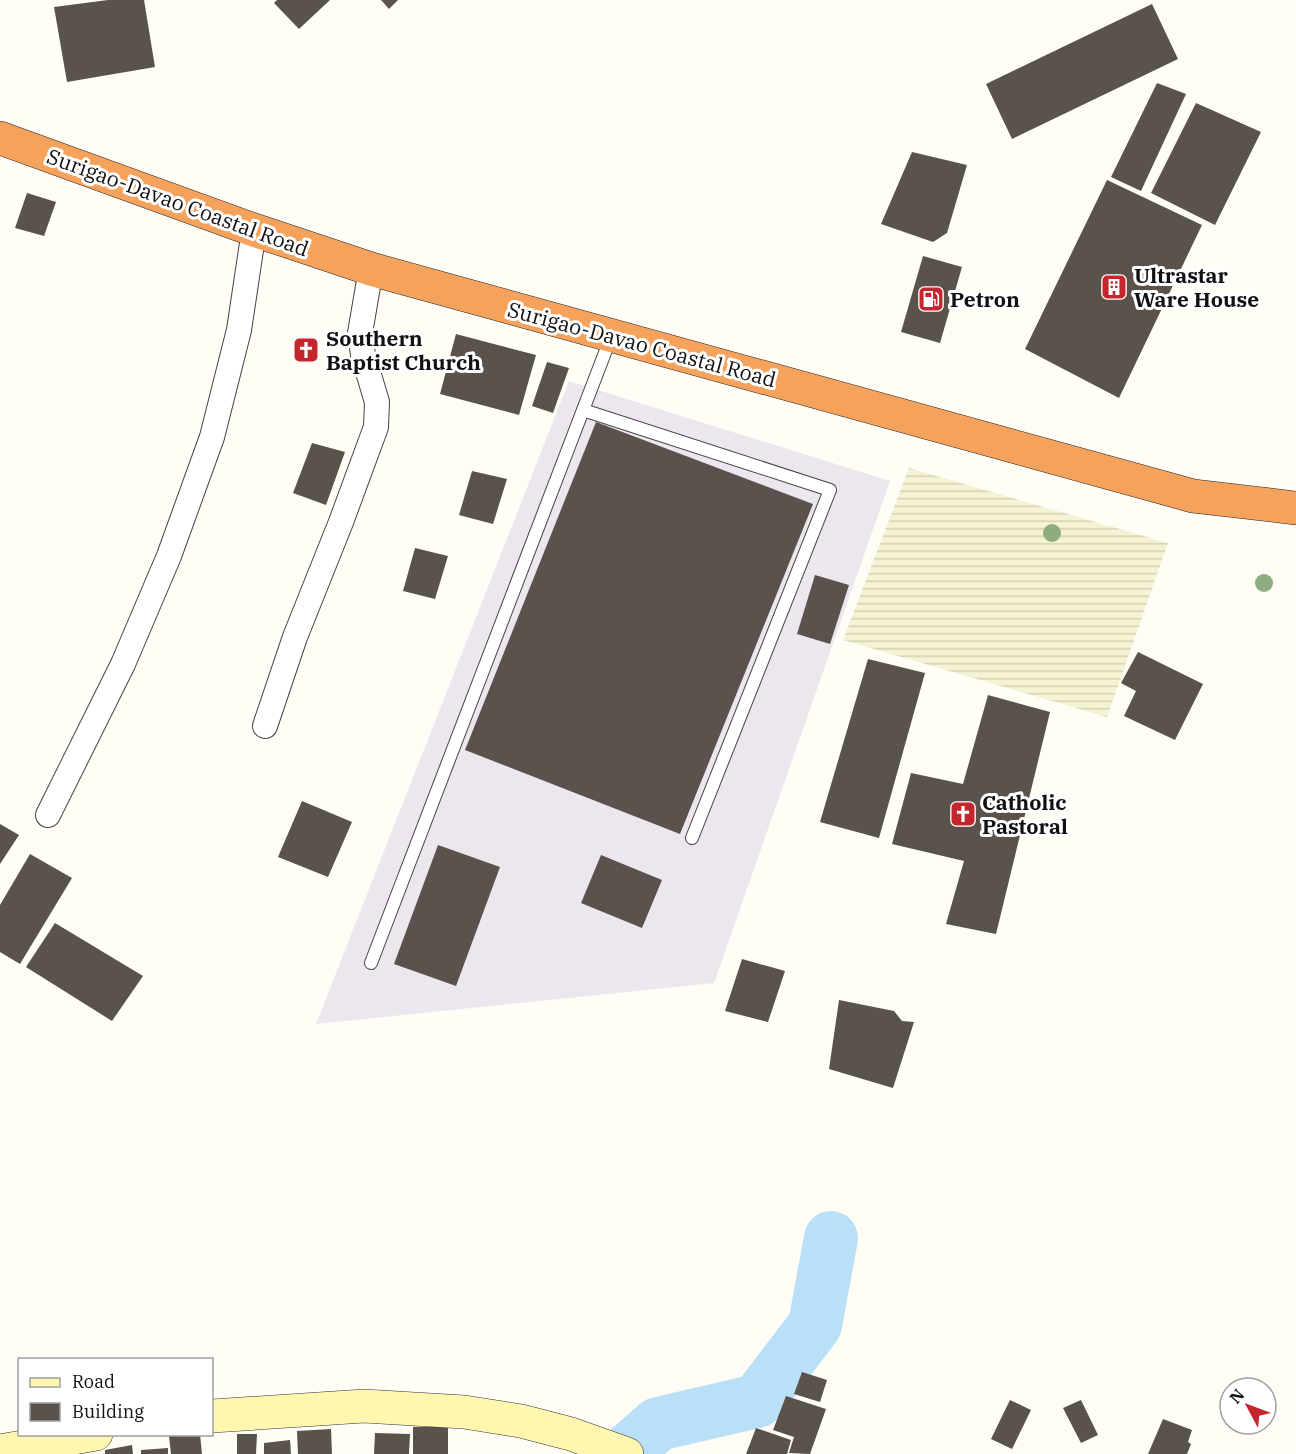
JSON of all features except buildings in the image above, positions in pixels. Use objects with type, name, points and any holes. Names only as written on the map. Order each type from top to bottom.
[{"type":"highway","name":"Surigao-Davao Coastal Road","points":[[0,138],[254,230],[371,269],[1193,496],[1296,508]]},
{"type":"street","points":[[48,815],[123,664],[169,556],[212,438],[239,330],[254,230]]},
{"type":"street","points":[[265,726],[295,637],[376,427],[377,402],[363,355],[360,333],[371,269]]},
{"type":"street","points":[[213,1416],[363,1406],[464,1412],[521,1421],[571,1434],[627,1454]]},
{"type":"street","points":[[0,1450],[84,1436]]},
{"type":"lane","points":[[371,963],[611,336]]},
{"type":"lane","points":[[583,410],[830,489],[692,838]]},
{"type":"shaded area","points":[[569,381],[890,481],[714,983],[316,1024]]},
{"type":"shaded area","points":[[909,468],[1168,543],[1107,717],[843,640]]},
{"type":"waterway","points":[[624,1454],[658,1424],[757,1401],[815,1325],[831,1238]]},
{"type":"place","name":"Ultrastar Ware House","points":[[1114,287]]},
{"type":"place","name":"Petron","points":[[931,299]]},
{"type":"place","name":"Southern Baptist Church","points":[[306,350]]},
{"type":"place","name":"Catholic Pastoral","points":[[963,814]]}]
